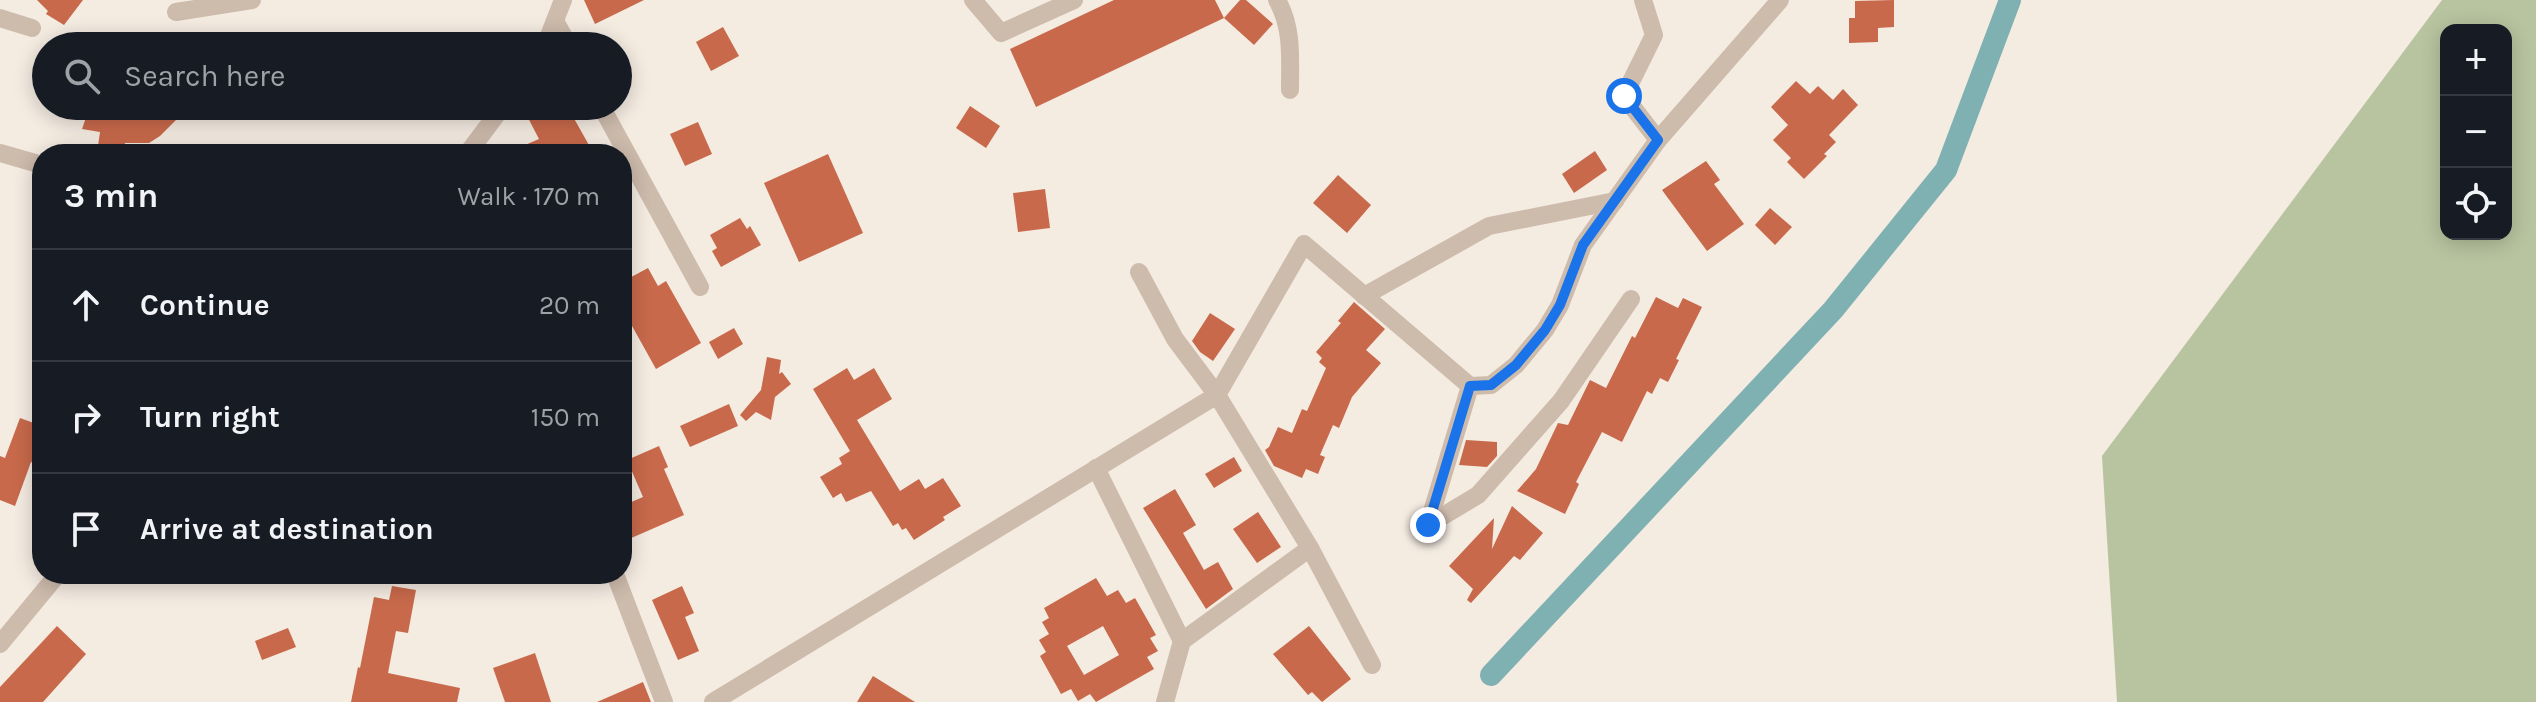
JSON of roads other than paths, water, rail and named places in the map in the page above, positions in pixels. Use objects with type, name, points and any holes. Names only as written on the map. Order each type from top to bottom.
[{"type":"street","points":[[176,12],[252,0]]},
{"type":"street","points":[[551,32],[563,0]]},
{"type":"street","points":[[973,0],[1001,33],[1074,0]]},
{"type":"street","points":[[1277,0],[1284,13],[1290,38],[1290,90]]},
{"type":"street","points":[[1643,0],[1654,35],[1624,96],[1658,140]]},
{"type":"street","points":[[713,702],[1217,395],[1304,244],[1470,386],[1491,385],[1516,365],[1545,330],[1560,305],[1583,245],[1658,140],[1780,0]]},
{"type":"street","points":[[0,18],[32,28]]},
{"type":"street","points":[[555,21],[561,32]]},
{"type":"street","points":[[474,144],[492,120]]},
{"type":"street","points":[[609,120],[622,144]]},
{"type":"street","points":[[0,153],[32,162]]},
{"type":"street","points":[[632,163],[700,287]]},
{"type":"street","points":[[1364,296],[1489,226],[1615,201]]},
{"type":"street","points":[[1139,272],[1175,339],[1217,395],[1310,548],[1372,665]]},
{"type":"street","points":[[1470,386],[1428,525],[1478,495],[1561,401],[1631,299]]},
{"type":"street","points":[[1096,468],[1182,641]]},
{"type":"street","points":[[1165,702],[1182,641],[1310,548]]},
{"type":"street","points":[[0,644],[50,584]]},
{"type":"street","points":[[619,584],[664,702]]},
{"type":"waterway","points":[[1491,675],[1833,310],[1946,170],[2010,0]]}]
